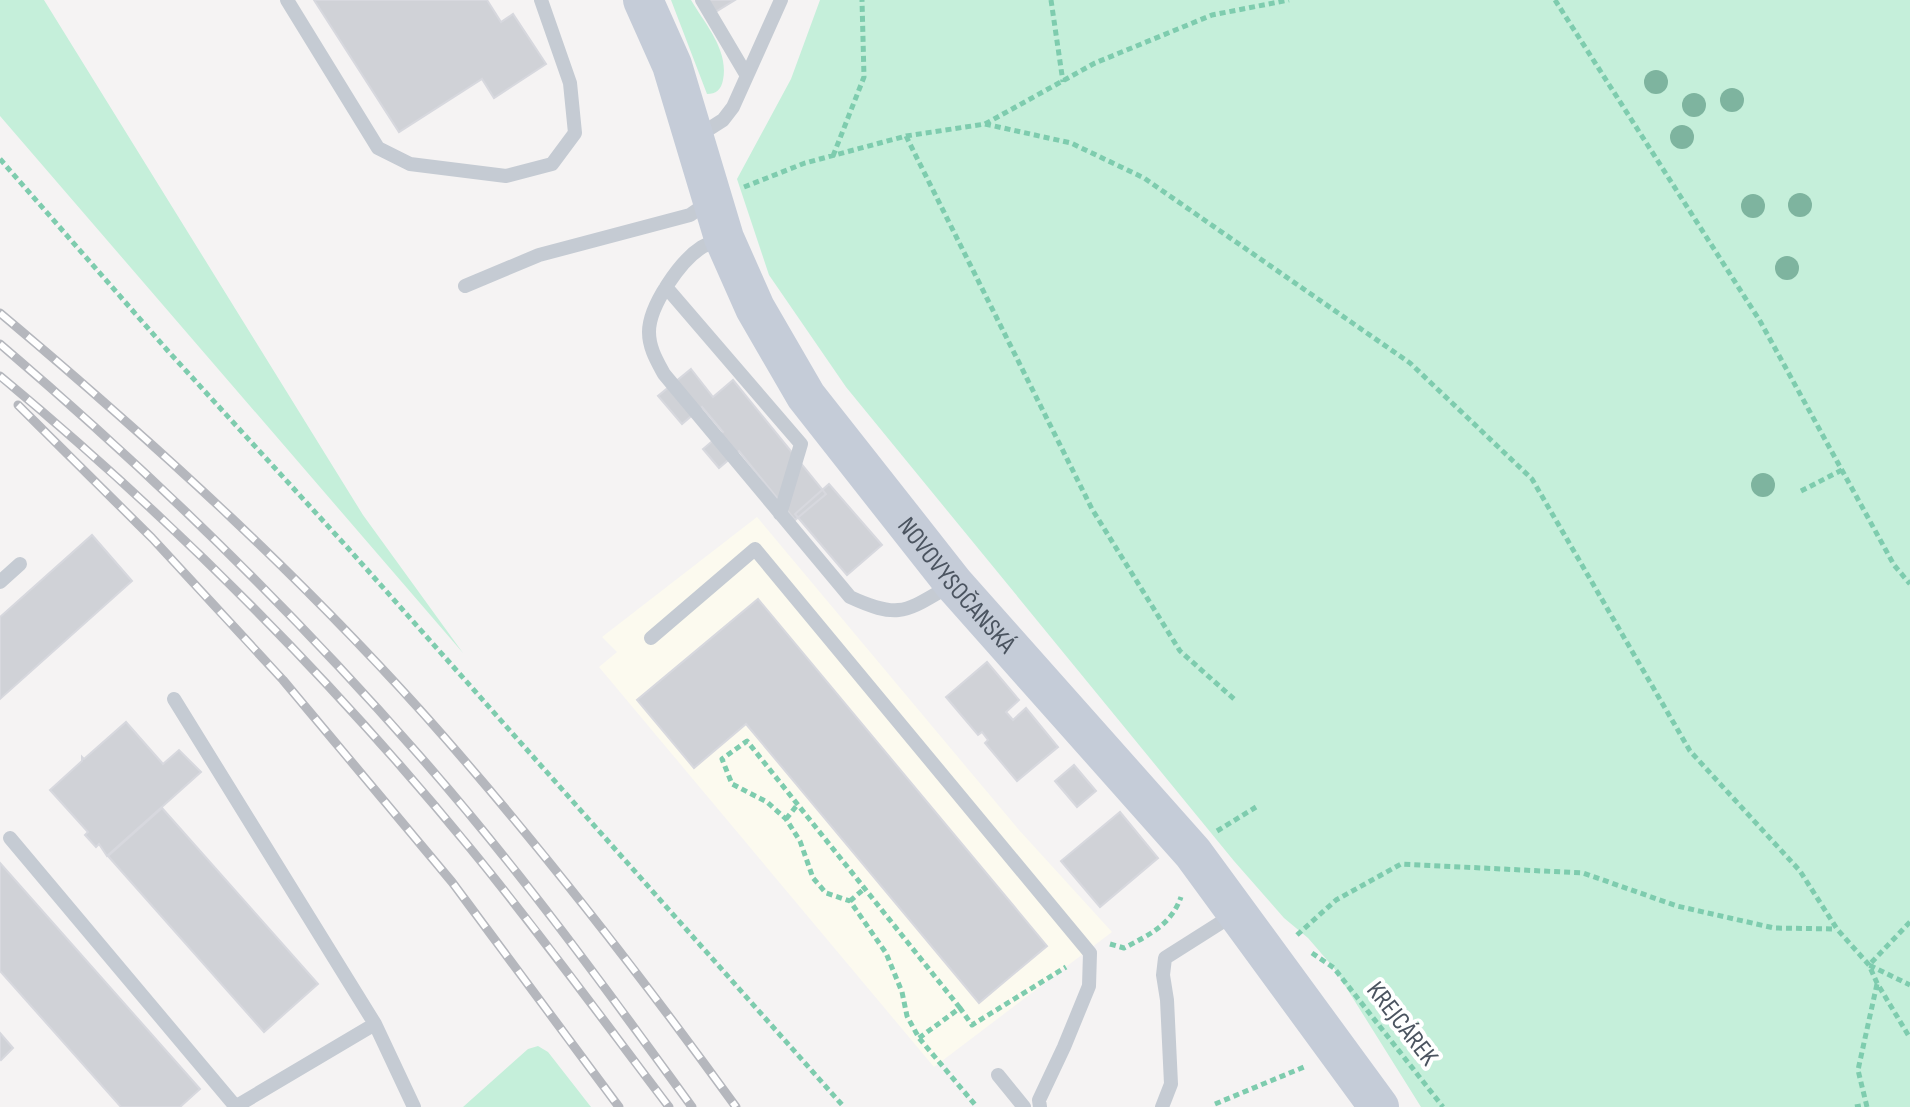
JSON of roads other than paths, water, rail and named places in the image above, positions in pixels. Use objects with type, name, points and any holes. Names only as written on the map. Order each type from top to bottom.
[{"type":"main road","name":"NOVOVYSOČANSKÁ","points":[[643,0],[672,65],[724,238],[755,308],[806,396],[954,584],[1193,853],[1379,1107]]},
{"type":"lane","points":[[287,0],[378,148],[410,164],[506,176],[552,164],[575,133],[570,83],[541,0]]},
{"type":"lane","points":[[702,0],[747,76]]},
{"type":"lane","points":[[694,138],[723,120],[733,107],[781,0]]},
{"type":"lane","points":[[465,286],[539,255],[690,215],[713,199]]},
{"type":"lane","points":[[724,238],[701,247],[681,266],[652,313],[649,332],[652,352],[664,374],[850,597],[877,610],[907,611],[954,584]]},
{"type":"lane","points":[[666,287],[801,444],[780,514]]},
{"type":"lane","points":[[651,638],[755,549],[1090,953],[1089,986],[1039,1100],[1040,1107]]},
{"type":"lane","points":[[0,582],[20,564]]},
{"type":"lane","points":[[174,699],[375,1024],[414,1107]]},
{"type":"lane","points":[[10,838],[236,1107],[375,1024]]},
{"type":"lane","points":[[1162,1107],[1171,1084],[1163,975],[1165,958],[1236,912]]},
{"type":"lane","points":[[998,1075],[1024,1107]]},
{"type":"railway","points":[[0,313],[174,464],[286,570],[394,681],[558,873],[736,1107]]},
{"type":"railway","points":[[0,344],[164,491],[268,593],[369,699],[525,883],[692,1107]]},
{"type":"railway","points":[[0,376],[187,542],[361,722],[496,880],[669,1107]]},
{"type":"railway","points":[[18,405],[152,538],[283,680],[452,882],[619,1107]]}]
